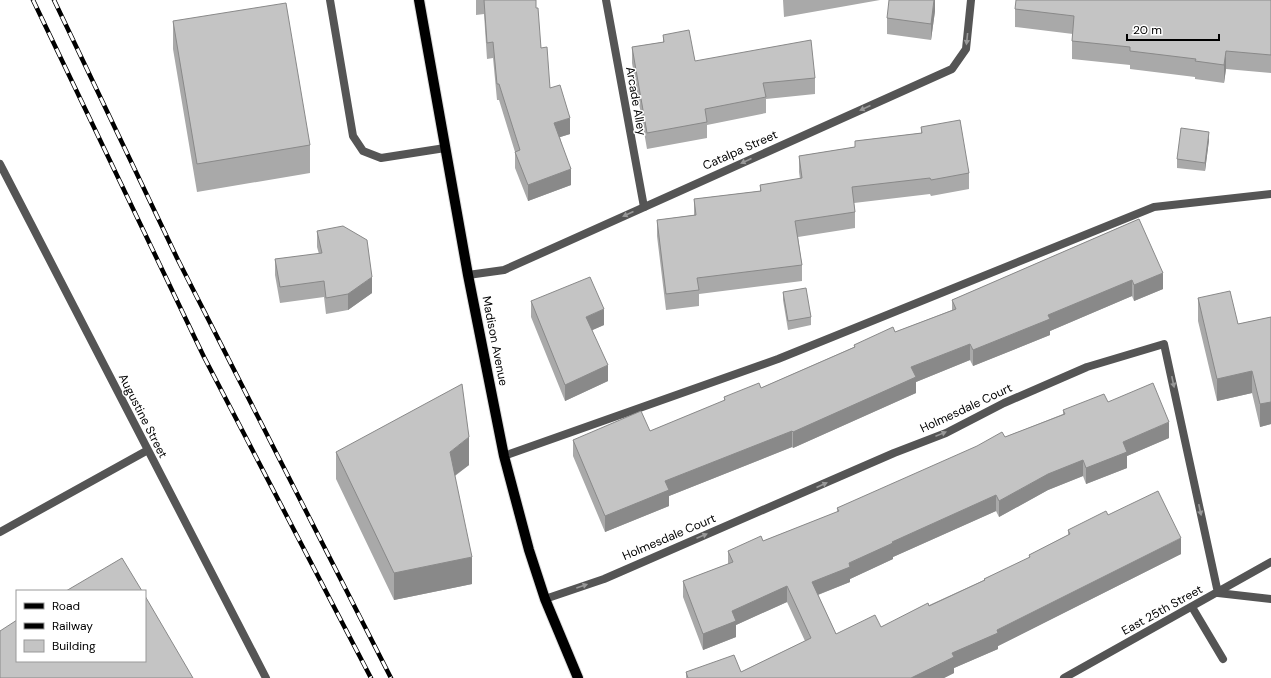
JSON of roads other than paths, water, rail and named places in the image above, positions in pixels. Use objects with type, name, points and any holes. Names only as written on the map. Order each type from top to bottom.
[{"type":"main road","name":"Madison Avenue","points":[[419,0],[468,275],[504,456],[529,550],[545,599],[578,678]]},
{"type":"street","points":[[330,0],[353,136],[363,151],[382,158],[446,148]]},
{"type":"street","name":"Arcade Alley","points":[[606,0],[644,207]]},
{"type":"street","name":"Catalpa Street","points":[[468,275],[504,270],[952,69],[966,49],[971,0]]},
{"type":"street","name":"Augustine Street","points":[[0,164],[266,678]]},
{"type":"street","points":[[504,456],[778,359],[1154,206],[1271,194]]},
{"type":"street","name":"Holmesdale Court","points":[[545,599],[604,579],[894,453],[946,433],[1004,403],[1087,367],[1164,344],[1218,593]]},
{"type":"street","points":[[0,532],[148,450]]},
{"type":"street","name":"East 25th Street","points":[[1064,678],[1271,562]]},
{"type":"street","points":[[1218,593],[1271,599]]},
{"type":"street","points":[[1192,607],[1223,659]]},
{"type":"railway","points":[[33,0],[204,357],[371,678]]},
{"type":"railway","points":[[54,0],[177,258],[391,678]]}]
